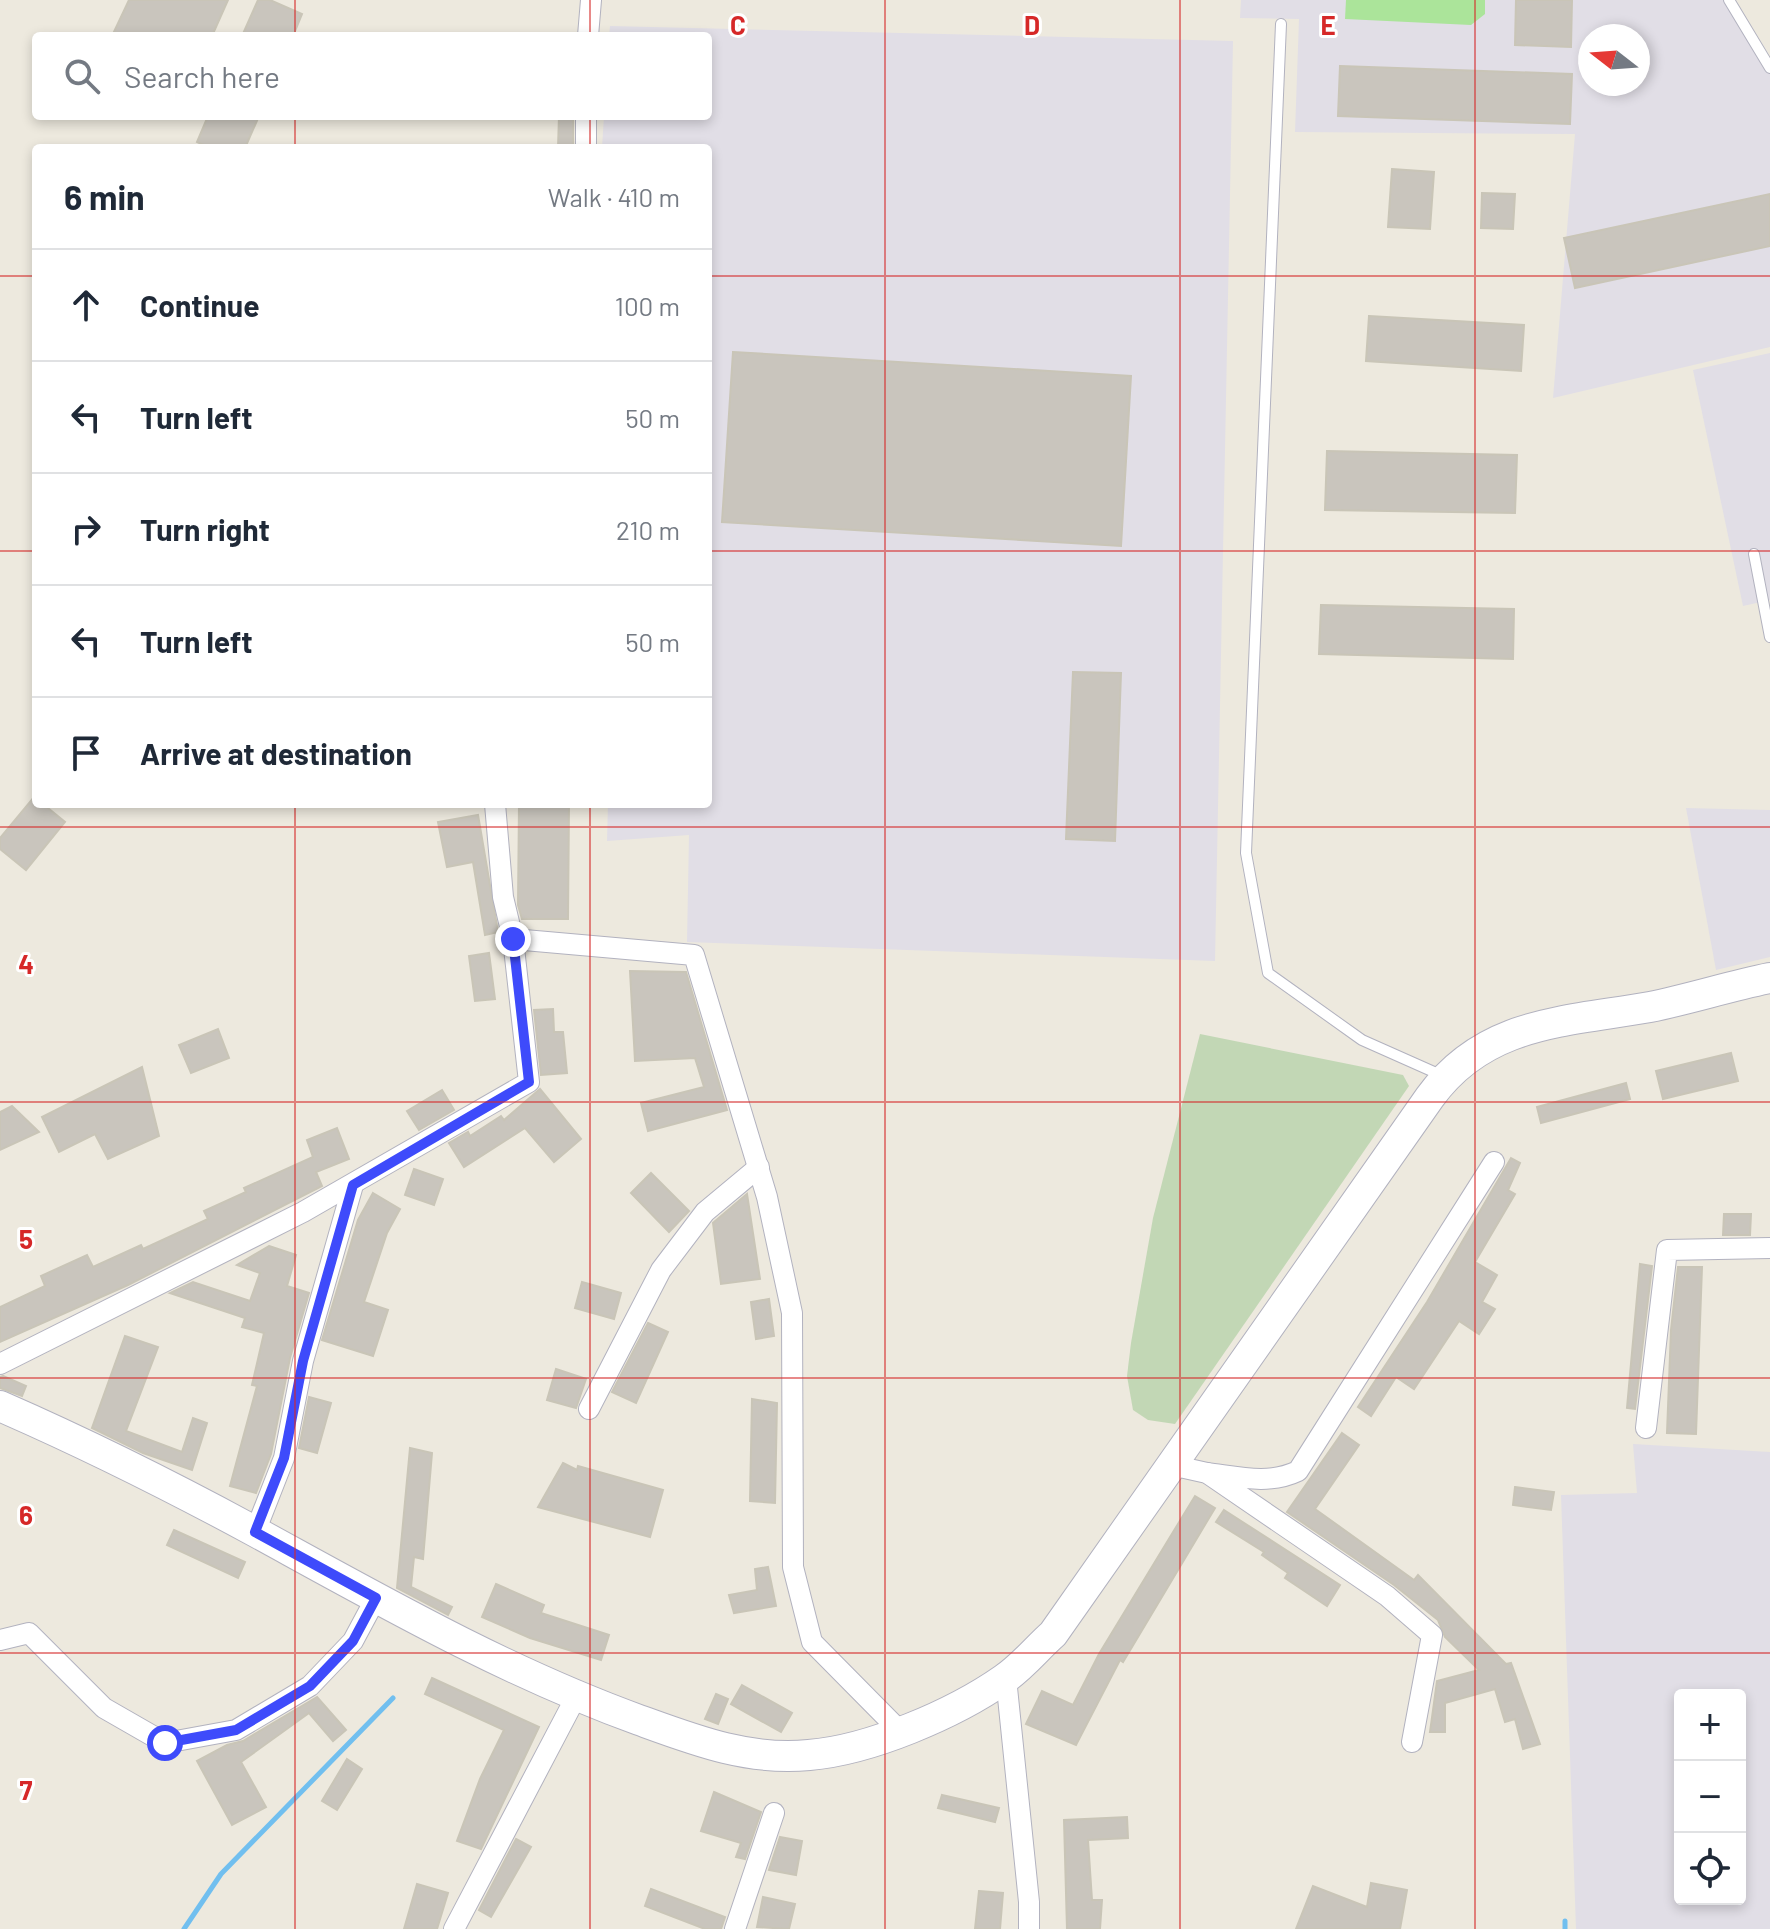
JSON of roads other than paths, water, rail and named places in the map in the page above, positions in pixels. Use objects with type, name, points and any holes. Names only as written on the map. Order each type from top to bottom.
[{"type":"main road","points":[[0,1406],[116,1457],[493,1660],[576,1697],[709,1746],[745,1753],[809,1755],[900,1731],[960,1705],[1006,1678],[1053,1634],[1445,1076],[1470,1054],[1508,1035],[1558,1021],[1652,1006],[1770,978]]},
{"type":"street","points":[[588,32],[591,0]]},
{"type":"street","points":[[586,120],[586,144]]},
{"type":"street","points":[[0,1364],[353,1185],[529,1082],[513,939],[503,897],[495,808]]},
{"type":"street","points":[[513,939],[694,955],[759,1167],[792,1313],[793,1567],[812,1642],[900,1731]]},
{"type":"street","points":[[1171,1465],[1261,1480],[1281,1479],[1298,1471],[1494,1162]]},
{"type":"street","points":[[589,1409],[661,1270],[705,1212],[759,1167]]},
{"type":"street","points":[[255,1532],[284,1458],[303,1361],[353,1185]]},
{"type":"street","points":[[1646,1428],[1667,1250],[1770,1248]]},
{"type":"street","points":[[1207,1473],[1387,1596],[1432,1635],[1412,1742]]},
{"type":"street","points":[[0,1640],[29,1633],[104,1708],[165,1743],[236,1730],[310,1686],[353,1641],[376,1598]]},
{"type":"street","points":[[1006,1678],[1029,1902],[1029,1929]]},
{"type":"street","points":[[454,1929],[576,1697]]},
{"type":"street","points":[[735,1929],[774,1813]]},
{"type":"lane","points":[[1729,0],[1770,68]]},
{"type":"lane","points":[[1281,24],[1246,853],[1268,973],[1362,1040],[1445,1076]]},
{"type":"lane","points":[[1754,554],[1770,637]]},
{"type":"waterway","points":[[184,1929],[221,1874],[393,1698]]},
{"type":"waterway","points":[[1565,1921],[1565,1929]]}]
